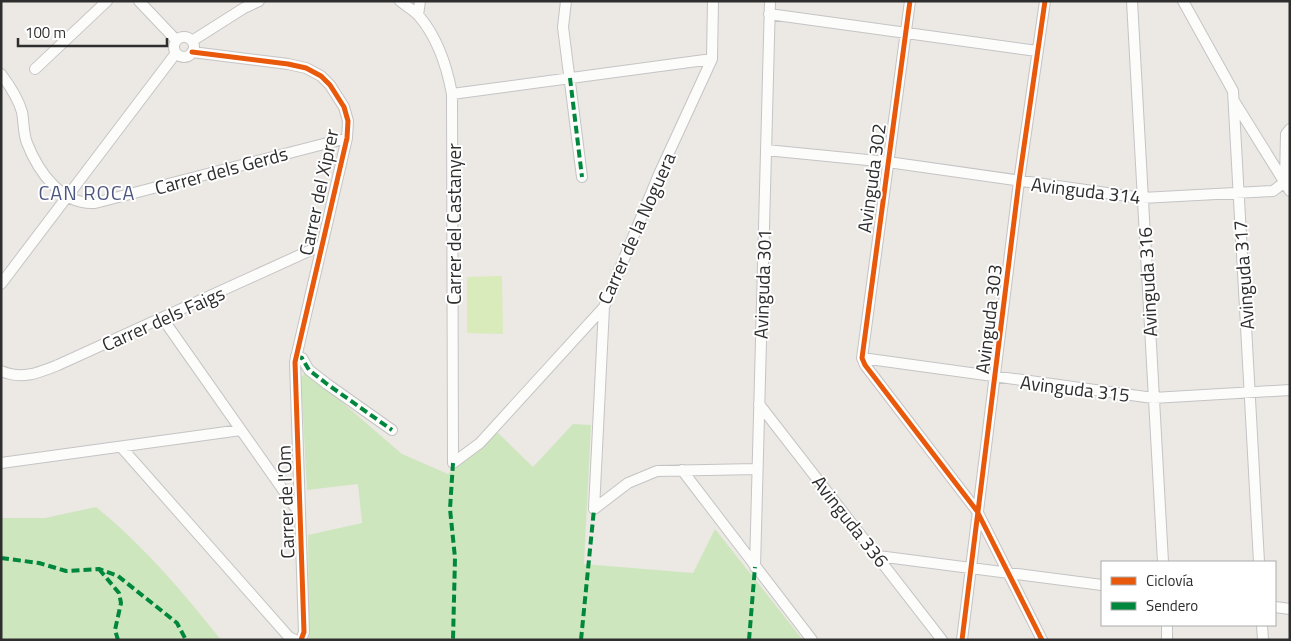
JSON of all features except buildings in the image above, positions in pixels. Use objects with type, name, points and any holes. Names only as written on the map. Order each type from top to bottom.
[{"type":"street","points":[[35,69],[107,1]]},
{"type":"street","points":[[139,1],[176,40]]},
{"type":"street","points":[[176,53],[185,57],[192,47],[244,8],[259,1]]},
{"type":"street","name":"Carrer del Castanyer","points":[[400,1],[418,15],[436,43],[448,72],[452,94],[453,463]]},
{"type":"street","points":[[418,15],[420,1]]},
{"type":"street","points":[[566,1],[563,26],[582,177]]},
{"type":"street","name":"Carrer de la Noguera","points":[[453,463],[480,443],[604,307],[660,172],[712,58],[713,1]]},
{"type":"street","name":"Avinguda 301","points":[[755,567],[756,470],[770,1]]},
{"type":"street","name":"Avinguda 302","points":[[862,358],[910,1]]},
{"type":"street","name":"Avinguda 303","points":[[962,640],[1019,181],[1044,1]]},
{"type":"street","name":"Avinguda 316","points":[[1132,1],[1163,561]]},
{"type":"street","name":"Avinguda 317","points":[[1183,1],[1229,82],[1234,99],[1260,561]]},
{"type":"street","points":[[769,14],[1037,51]]},
{"type":"street","points":[[176,40],[184,37],[192,47]]},
{"type":"street","points":[[176,40],[174,46],[176,53]]},
{"type":"street","name":"Carrer del Xiprer","points":[[192,47],[306,68],[321,76],[330,84],[344,108],[348,121],[347,138],[296,359]]},
{"type":"street","points":[[1,284],[176,53]]},
{"type":"street","points":[[452,94],[712,58]]},
{"type":"street","points":[[1,74],[13,89],[21,110],[26,140],[34,158],[53,185],[67,198]]},
{"type":"street","points":[[1234,99],[1287,187]]},
{"type":"street","points":[[1287,187],[1286,134],[1290,129]]},
{"type":"street","name":"Carrer dels Gerds","points":[[67,198],[82,204],[95,203],[347,138]]},
{"type":"street","name":"Avinguda 314","points":[[766,150],[888,162],[1142,198],[1238,195],[1273,191],[1287,187]]},
{"type":"street","name":"Carrer dels Faigs","points":[[1,371],[13,376],[30,376],[163,319],[322,245]]},
{"type":"street","points":[[604,307],[594,509],[628,483],[657,472],[756,470]]},
{"type":"street","points":[[163,319],[300,514]]},
{"type":"street","points":[[862,358],[865,365],[977,511],[1042,640]]},
{"type":"street","name":"Avinguda 315","points":[[862,358],[996,378],[1153,398],[1290,390]]},
{"type":"street","points":[[296,359],[327,384],[392,430]]},
{"type":"street","name":"Carrer de l'Om","points":[[296,359],[304,632],[301,640]]},
{"type":"street","name":"Avinguda 336","points":[[759,404],[942,640]]},
{"type":"street","points":[[1,464],[241,430]]},
{"type":"street","points":[[122,448],[289,637],[295,640]]},
{"type":"street","points":[[682,470],[812,640]]},
{"type":"street","points":[[878,556],[1101,585]]},
{"type":"street","points":[[1276,607],[1290,609]]},
{"type":"street","points":[[1167,626],[1167,640]]},
{"type":"street","points":[[1262,626],[1263,640]]},
{"type":"green space","points":[[502,276],[503,334],[467,333],[467,277]]},
{"type":"green space","points":[[306,371],[402,454],[448,474],[496,431],[533,467],[573,424],[591,425],[584,564],[693,573],[715,529],[803,640],[309,640],[308,535],[362,523],[358,484],[307,490],[301,378]]},
{"type":"green space","points":[[96,507],[130,537],[162,570],[221,640],[1,640],[1,518],[45,518]]},
{"type":"marked path","points":[[570,78],[582,177]]},
{"type":"marked path","points":[[296,356],[302,358],[309,370],[327,384],[392,430]]},
{"type":"marked path","points":[[453,463],[450,509],[455,558],[453,640]]},
{"type":"marked path","points":[[581,640],[594,509]]},
{"type":"marked path","points":[[1,558],[39,563],[66,571],[99,569],[118,576],[177,623],[186,640]]},
{"type":"marked path","points":[[749,640],[755,567]]},
{"type":"marked path","points":[[99,569],[119,593],[121,603],[115,630],[118,640]]},
{"type":"cycle path","points":[[910,1],[862,358],[865,365],[977,511],[1042,640]]},
{"type":"cycle path","points":[[962,640],[1019,181],[1045,1]]},
{"type":"cycle path","points":[[192,52],[306,68],[321,76],[330,85],[344,107],[348,121],[347,138],[295,362],[304,632],[301,640]]},
{"type":"district","name":"CAN ROCA","points":[[87,192]]}]
